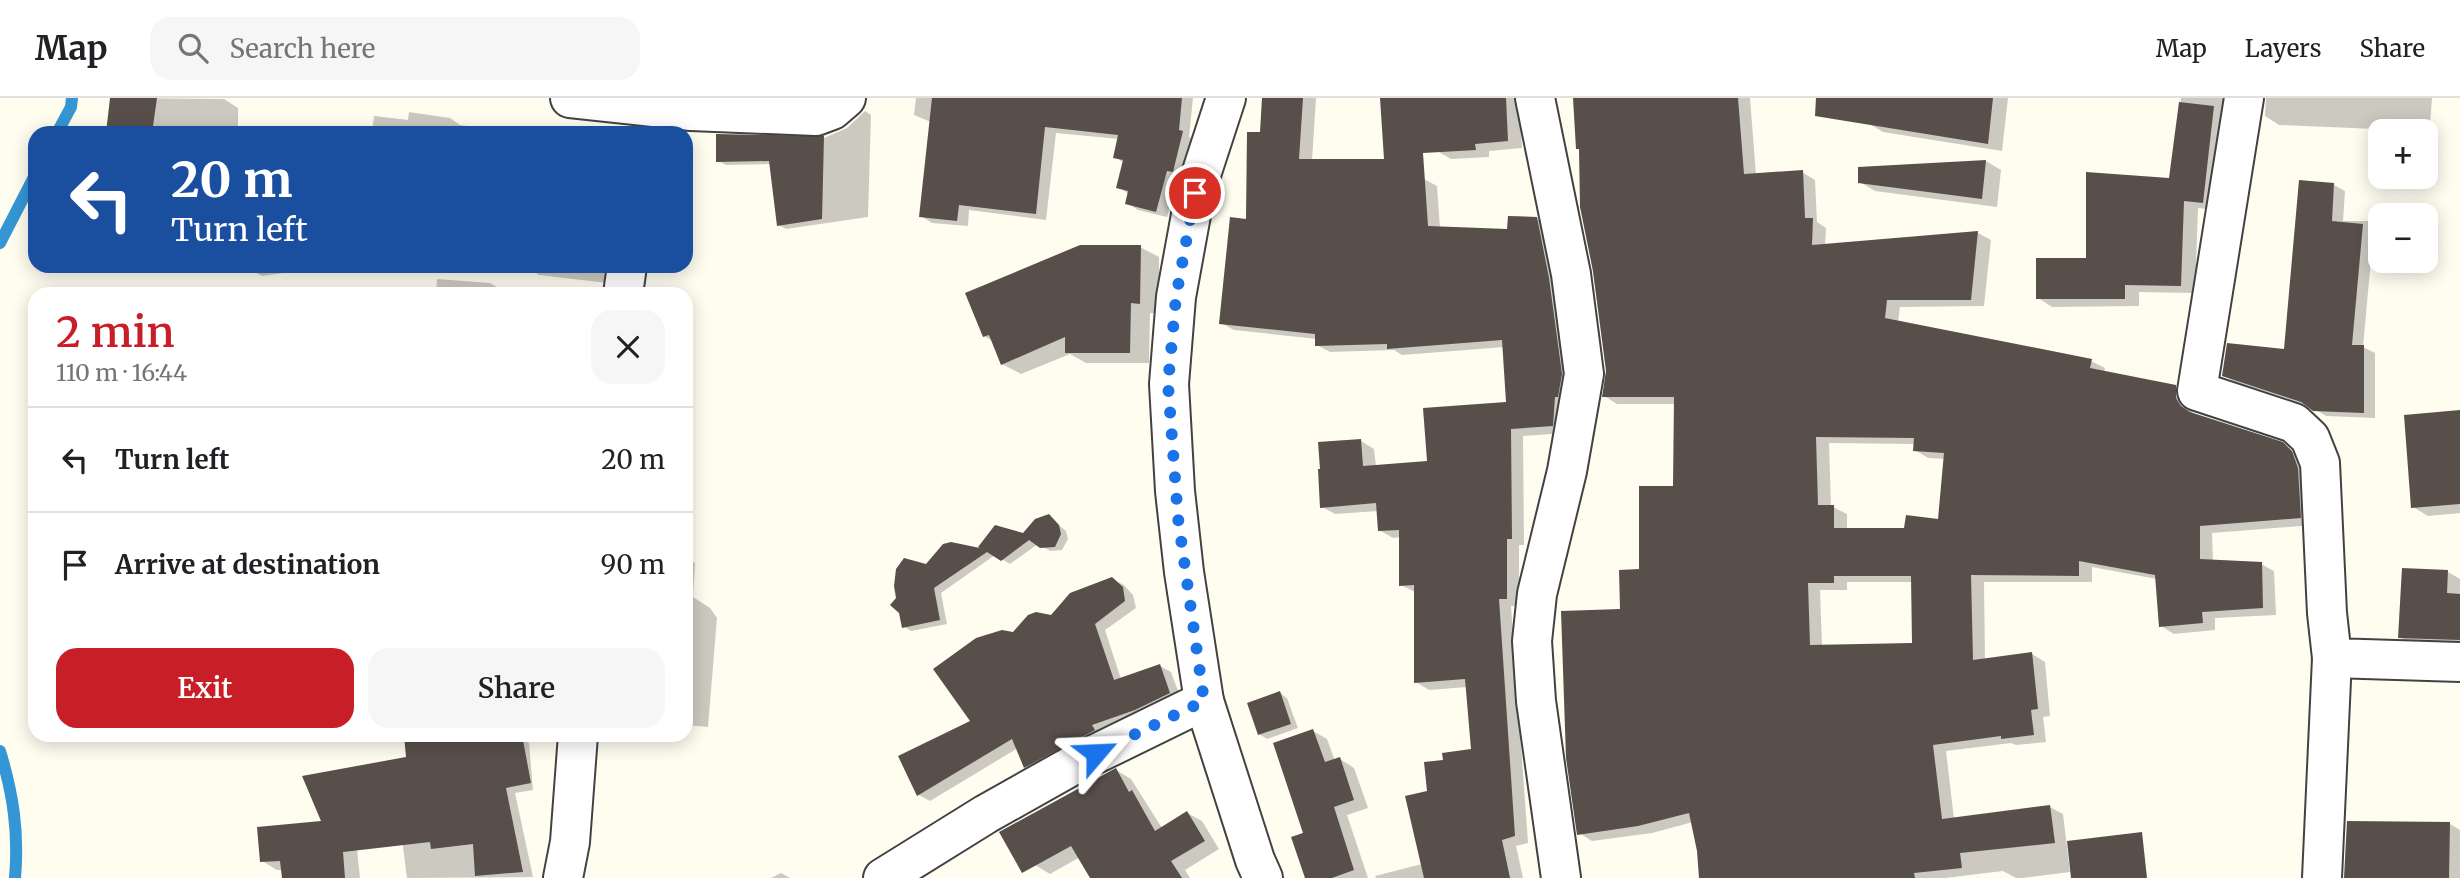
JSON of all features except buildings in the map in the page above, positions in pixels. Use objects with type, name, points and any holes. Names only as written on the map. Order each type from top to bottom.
[{"type":"street","points":[[570,98],[635,112],[691,111],[816,116],[832,110],[846,98]]},
{"type":"street","points":[[1226,98],[1195,193],[1176,297],[1168,384],[1184,572],[1204,701],[1263,878]]},
{"type":"street","points":[[1535,98],[1571,274],[1584,374],[1567,471],[1537,594],[1532,641],[1536,701],[1561,878]]},
{"type":"street","points":[[2244,98],[2197,391],[2294,423],[2310,438],[2320,463],[2327,613],[2332,658],[2322,878]]},
{"type":"street","points":[[2332,658],[2460,662]]},
{"type":"street","points":[[883,878],[986,814],[1074,764],[1204,701]]},
{"type":"street","points":[[563,878],[569,842],[577,742]]},
{"type":"waterway","points":[[61,126],[71,107],[72,98]]},
{"type":"waterway","points":[[0,243],[28,189]]},
{"type":"waterway","points":[[0,751],[14,813],[15,878]]},
{"type":"route","points":[[1096,753],[1204,701],[1184,572],[1168,384],[1176,297],[1195,193]]}]
